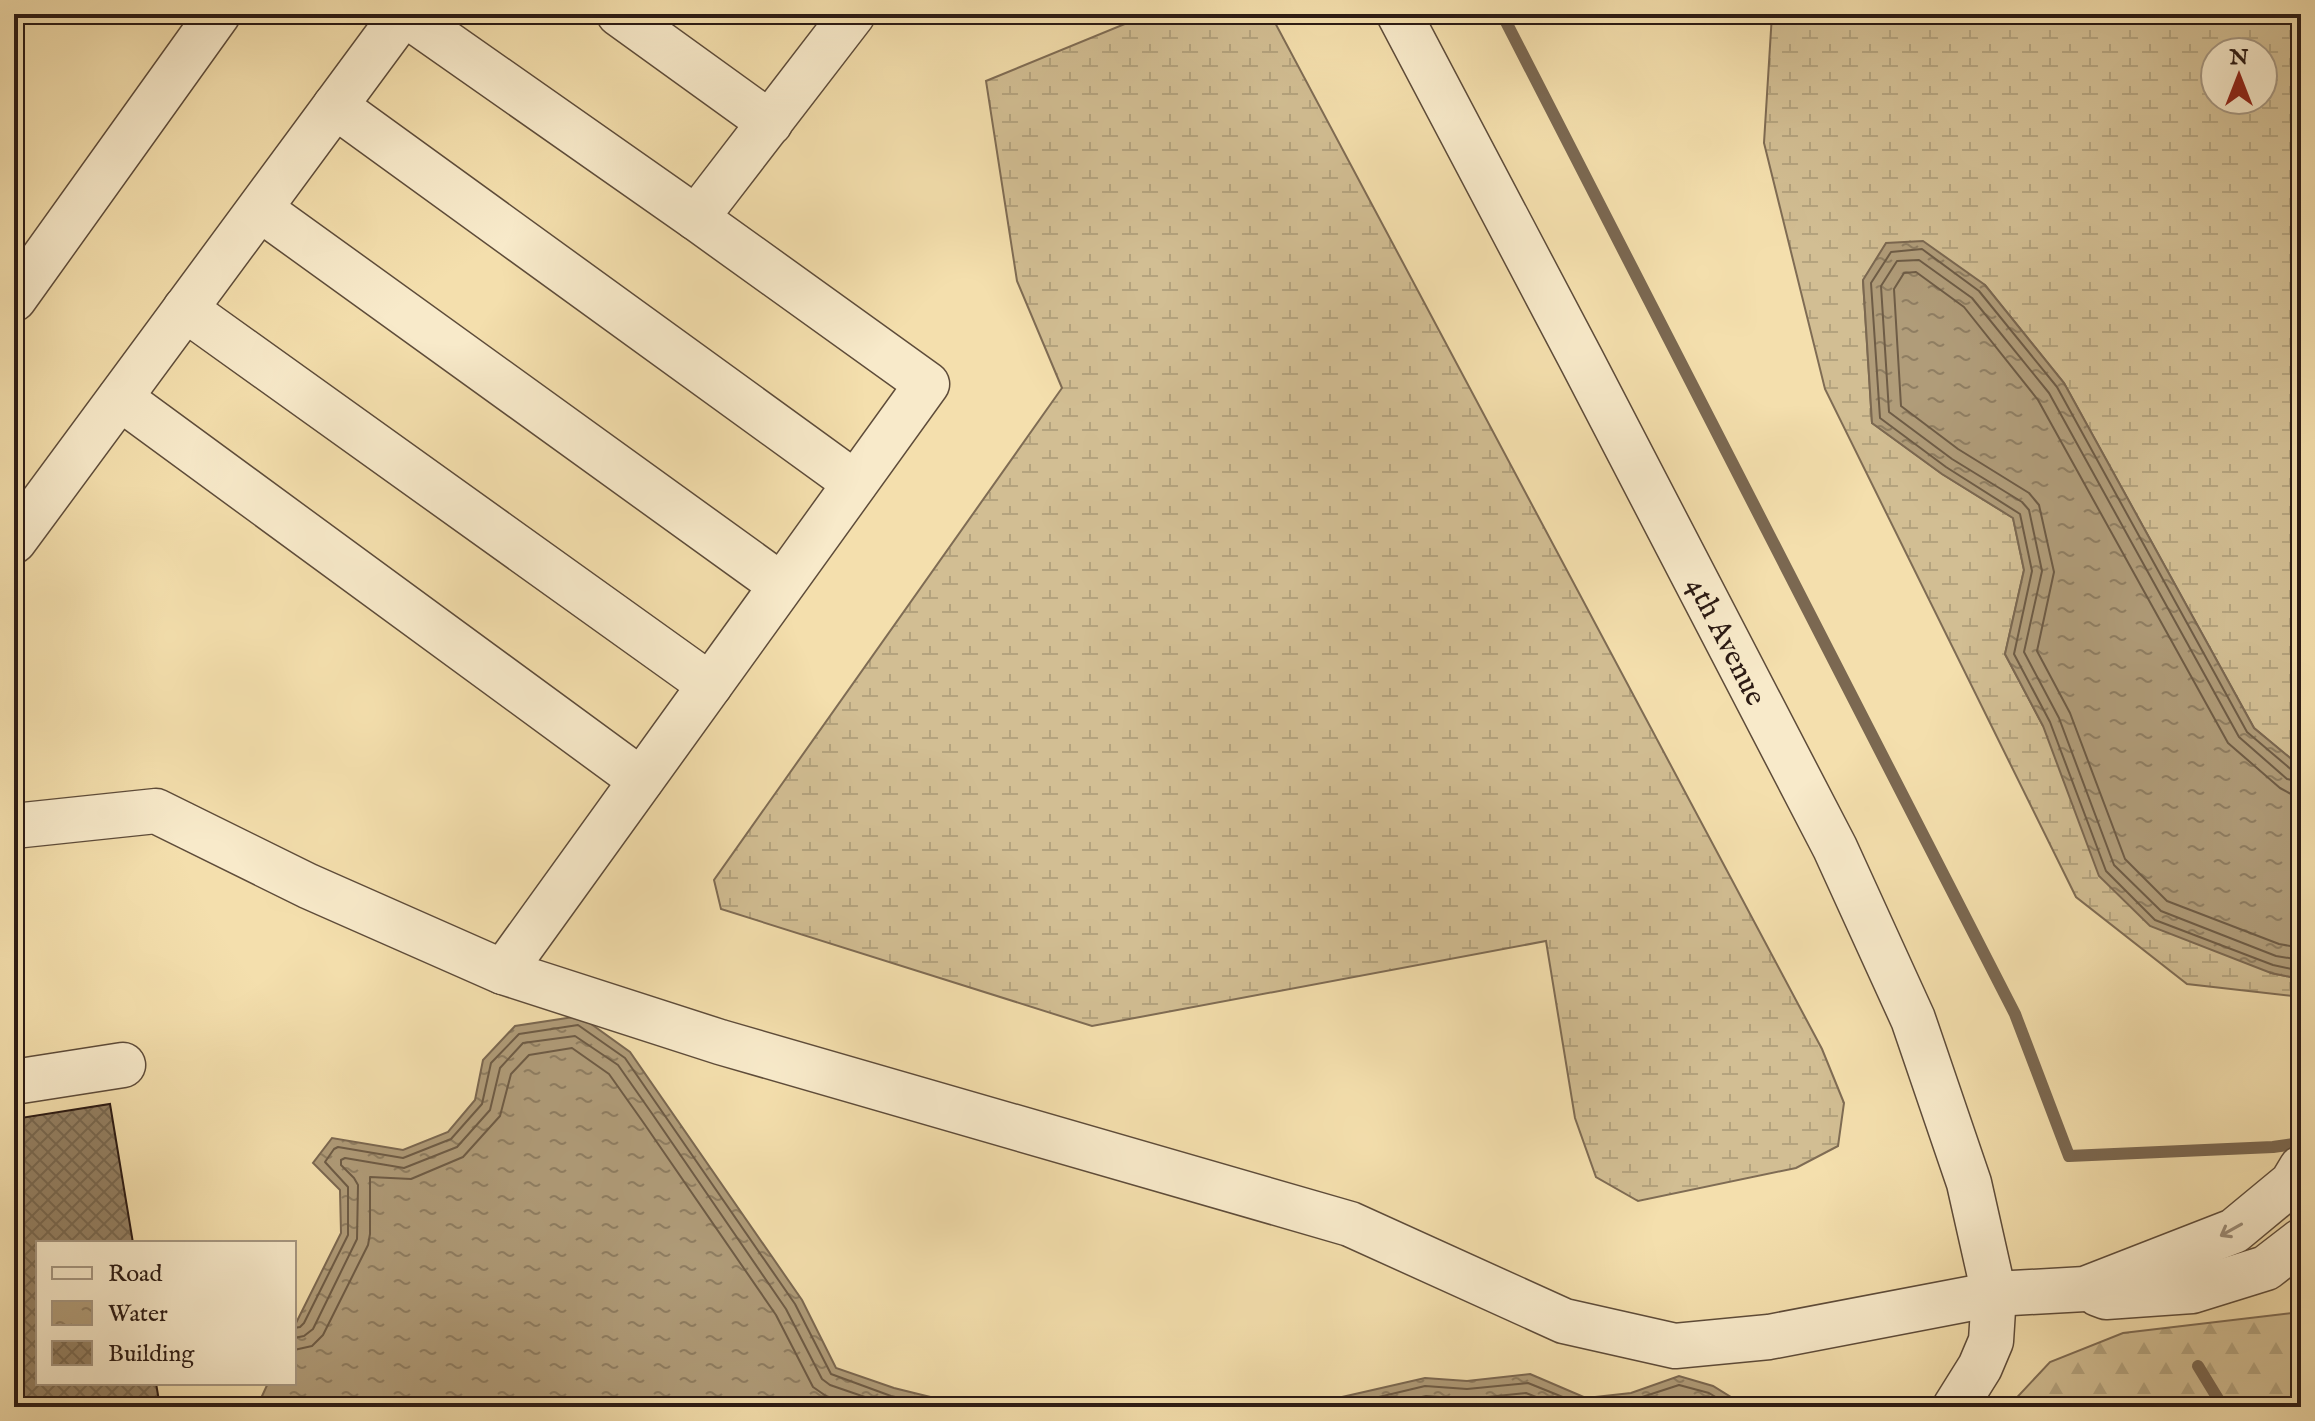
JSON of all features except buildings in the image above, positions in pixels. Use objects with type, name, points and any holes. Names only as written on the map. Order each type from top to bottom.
[{"type":"street","points":[[14,299],[218,14]]},
{"type":"street","points":[[14,541],[404,14],[927,384],[503,972]]},
{"type":"street","points":[[619,14],[770,123]]},
{"type":"street","name":"4th Avenue","points":[[1399,14],[1841,863],[1913,1019],[1969,1183],[1994,1294],[1991,1341],[1980,1367],[1955,1407]]},
{"type":"street","points":[[696,218],[770,123],[839,19]]},
{"type":"street","points":[[335,106],[855,483]]},
{"type":"street","points":[[260,209],[781,585]]},
{"type":"street","points":[[185,309],[710,685]]},
{"type":"street","points":[[120,398],[641,780]]},
{"type":"street","points":[[14,826],[156,811],[308,886],[503,972],[720,1042],[1350,1224],[1564,1321],[1675,1346],[1769,1337],[1994,1294],[2085,1289],[2234,1231],[2297,1175]]},
{"type":"street","points":[[14,1082],[123,1065]]},
{"type":"street","points":[[2085,1289],[2106,1297],[2192,1291],[2266,1268],[2301,1241]]},
{"type":"green space","points":[[1149,14],[1269,14],[1272,17],[1822,1049],[1844,1103],[1838,1146],[1796,1168],[1638,1201],[1596,1177],[1575,1118],[1546,941],[1092,1026],[721,909],[714,880],[1062,388],[1017,281],[986,81]]},
{"type":"green space","points":[[1772,14],[2301,14],[2301,767],[2254,728],[2064,383],[1985,285],[1886,244],[1863,281],[1872,423],[1942,474],[2013,518],[2024,570],[2005,654],[2043,726],[2271,973],[2301,979],[2301,997],[2187,984],[2076,897],[1825,389],[1764,143]]},
{"type":"green space","points":[[2300,1312],[2301,1407],[2008,1407],[2050,1362],[2123,1333]]},
{"type":"water","points":[[1923,241],[1985,285],[2064,383],[2254,728],[2301,767],[2301,979],[2271,973],[2150,926],[2099,876],[2043,726],[2005,654],[2024,570],[2013,518],[1942,474],[1872,423],[1863,280],[1886,243]]},
{"type":"water","points":[[580,1016],[630,1052],[802,1300],[836,1368],[894,1388],[971,1407],[257,1407],[267,1385],[296,1385],[296,1323],[341,1233],[340,1190],[313,1163],[332,1138],[403,1150],[448,1132],[475,1100],[483,1060],[515,1026]]},
{"type":"water","points":[[1530,1374],[1586,1398],[1631,1393],[1679,1376],[1713,1386],[1747,1407],[1314,1407],[1342,1397],[1425,1378],[1467,1381]]},
{"type":"waterway","points":[[1502,14],[2015,1014],[2069,1156],[2273,1147],[2301,1143]]},
{"type":"waterway","points":[[2198,1366],[2223,1407]]}]
